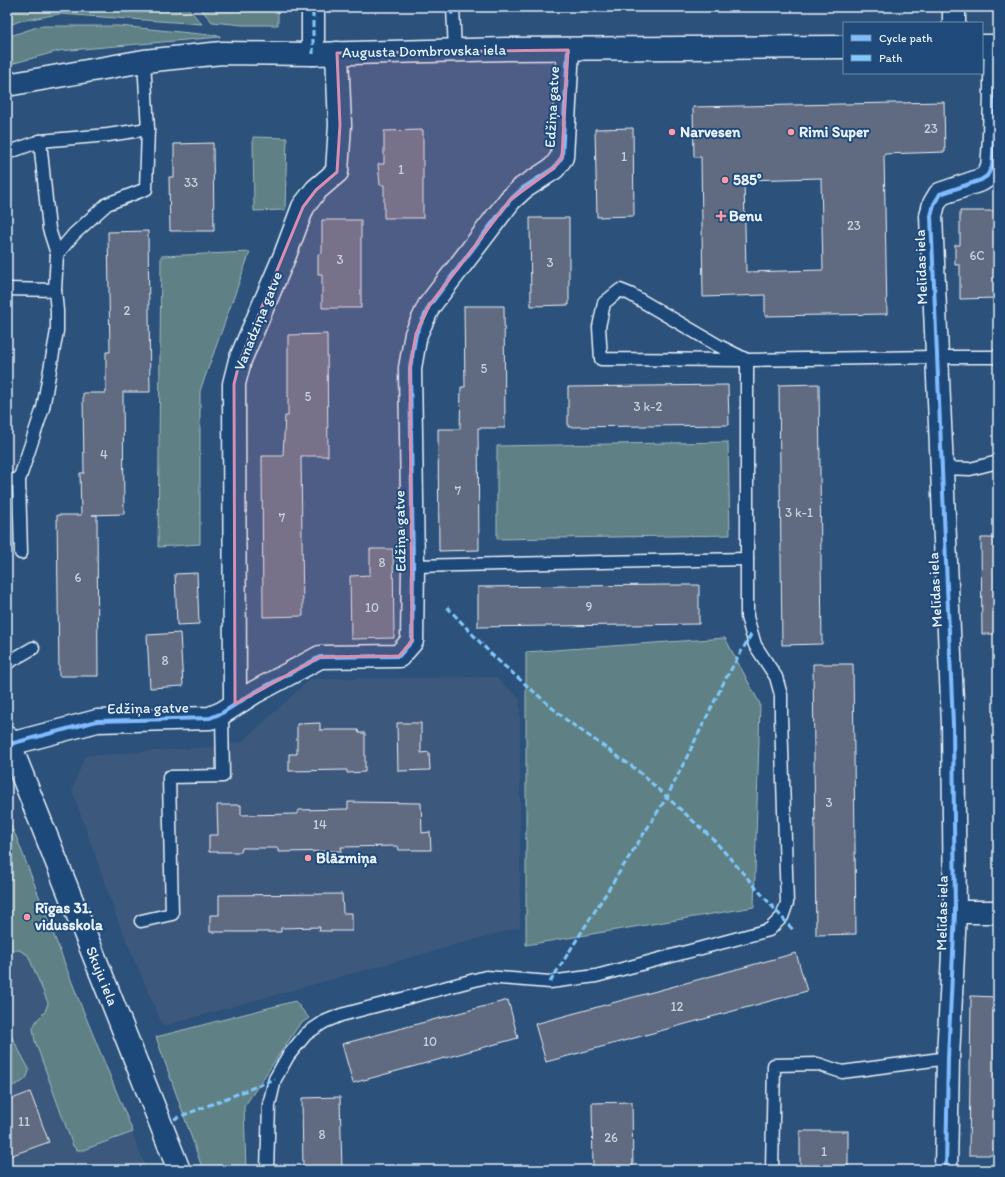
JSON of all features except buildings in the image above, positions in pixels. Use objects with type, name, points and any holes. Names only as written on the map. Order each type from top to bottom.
[{"type":"street","points":[[313,7],[313,54]]},
{"type":"street","points":[[954,7],[954,22]]},
{"type":"street","name":"Melīdas iela","points":[[946,1170],[948,1058],[955,912],[953,724],[931,216],[934,204],[940,194],[981,180],[987,176],[992,167],[995,103],[992,46]]},
{"type":"street","name":"Augusta Dombrovska iela","points":[[7,85],[144,61],[222,53],[313,54],[455,51],[843,48]]},
{"type":"street","name":"Edžiņa gatve","points":[[8,741],[97,721],[210,718],[320,657],[399,656],[412,642],[413,566],[410,368],[416,334],[429,306],[510,200],[523,188],[554,168],[562,158],[568,50]]},
{"type":"street","name":"Vanadziņa gatve","points":[[228,709],[234,384],[240,360],[285,255],[303,207],[316,190],[337,172],[340,125],[337,53]]},
{"type":"street","name":"Skuju iela","points":[[8,741],[179,1170]]},
{"type":"street","points":[[955,912],[998,912]]},
{"type":"lane","points":[[453,7],[455,51]]},
{"type":"lane","points":[[57,254],[74,234],[108,204],[146,190],[148,129],[144,61]]},
{"type":"lane","points":[[7,153],[40,141],[148,129]]},
{"type":"lane","points":[[21,553],[13,480],[43,408],[57,331],[55,290],[57,254],[49,229],[40,141]]},
{"type":"lane","points":[[7,289],[55,290]]},
{"type":"lane","points":[[747,360],[719,346],[630,294],[620,290],[604,303],[599,327],[601,359],[747,360],[998,357]]},
{"type":"lane","points":[[267,1170],[269,1105],[275,1079],[292,1050],[306,1034],[324,1022],[341,1015],[486,977],[550,982],[596,976],[769,930],[782,917],[787,903],[781,695],[776,677],[756,645],[747,617],[747,360]]},
{"type":"lane","points":[[942,468],[970,469],[998,462]]},
{"type":"lane","points":[[413,566],[747,559]]},
{"type":"lane","points":[[7,663],[33,648]]},
{"type":"lane","points":[[141,921],[172,914],[169,777],[223,776],[228,709]]},
{"type":"lane","points":[[772,1170],[774,1065],[818,1064],[842,1072],[948,1058]]},
{"type":"highlighted area","points":[[568,50],[562,157],[554,168],[510,200],[429,306],[416,334],[410,368],[412,641],[399,656],[320,657],[235,704],[234,384],[240,360],[303,207],[316,190],[337,172],[340,125],[337,53]]},
{"type":"shaded area","name":"Blāzmiņa","points":[[495,677],[520,699],[520,927],[163,1026],[120,926],[72,790],[85,756],[222,746],[242,742],[310,679]]},
{"type":"shaded area","name":"Rīgas 31. vidusskola","points":[[7,816],[16,836],[78,998],[147,1170],[7,1170]]},
{"type":"green space","points":[[7,7],[187,7],[202,24],[59,14],[20,21],[7,26]]},
{"type":"green space","points":[[199,7],[278,7],[278,25],[243,25],[212,22]]},
{"type":"green space","points":[[40,26],[119,26],[220,37],[59,51],[7,65],[7,37]]},
{"type":"green space","points":[[253,137],[287,138],[285,210],[254,211]]},
{"type":"green space","points":[[250,252],[200,391],[200,544],[158,547],[161,256]]},
{"type":"green space","points":[[728,442],[730,535],[497,539],[497,446]]},
{"type":"green space","points":[[725,638],[760,704],[754,907],[526,945],[526,652]]},
{"type":"green space","points":[[7,816],[78,998],[133,1132],[83,1150],[77,1150],[73,1146],[35,1041],[33,1028],[37,1020],[45,1012],[48,1003],[28,955],[19,950],[7,950]]},
{"type":"green space","points":[[295,1001],[309,1018],[299,1025],[244,1107],[246,1170],[203,1170],[156,1037]]},
{"type":"green space","points":[[7,1028],[29,1069],[27,1077],[22,1082],[7,1088]]},
{"type":"marked path","points":[[313,7],[313,54]]},
{"type":"marked path","points":[[443,7],[453,14]]},
{"type":"marked path","points":[[447,607],[492,655],[565,719],[637,770],[713,839],[794,931]]},
{"type":"marked path","points":[[550,982],[667,797],[726,678],[752,633]]},
{"type":"marked path","points":[[174,1119],[275,1079]]},
{"type":"cycle path","points":[[946,1170],[948,1058],[955,912],[953,724],[931,216],[934,204],[940,194],[981,180],[987,176],[992,167],[996,46]]},
{"type":"cycle path","points":[[10,744],[97,721],[210,718],[222,713],[255,692],[320,657],[399,656],[412,641],[413,566],[410,368],[416,334],[429,306],[510,200],[523,188],[554,168],[562,157],[568,50]]},
{"type":"place","name":"Narvesen","points":[[672,132]]},
{"type":"place","name":"Rimi Super","points":[[791,132]]},
{"type":"place","name":"585°","points":[[725,180]]},
{"type":"place","name":"Benu","points":[[721,216]]},
{"type":"place","name":"Blāzmiņa","points":[[308,858]]},
{"type":"place","name":"Rīgas 31. vidusskola","points":[[27,917]]}]
